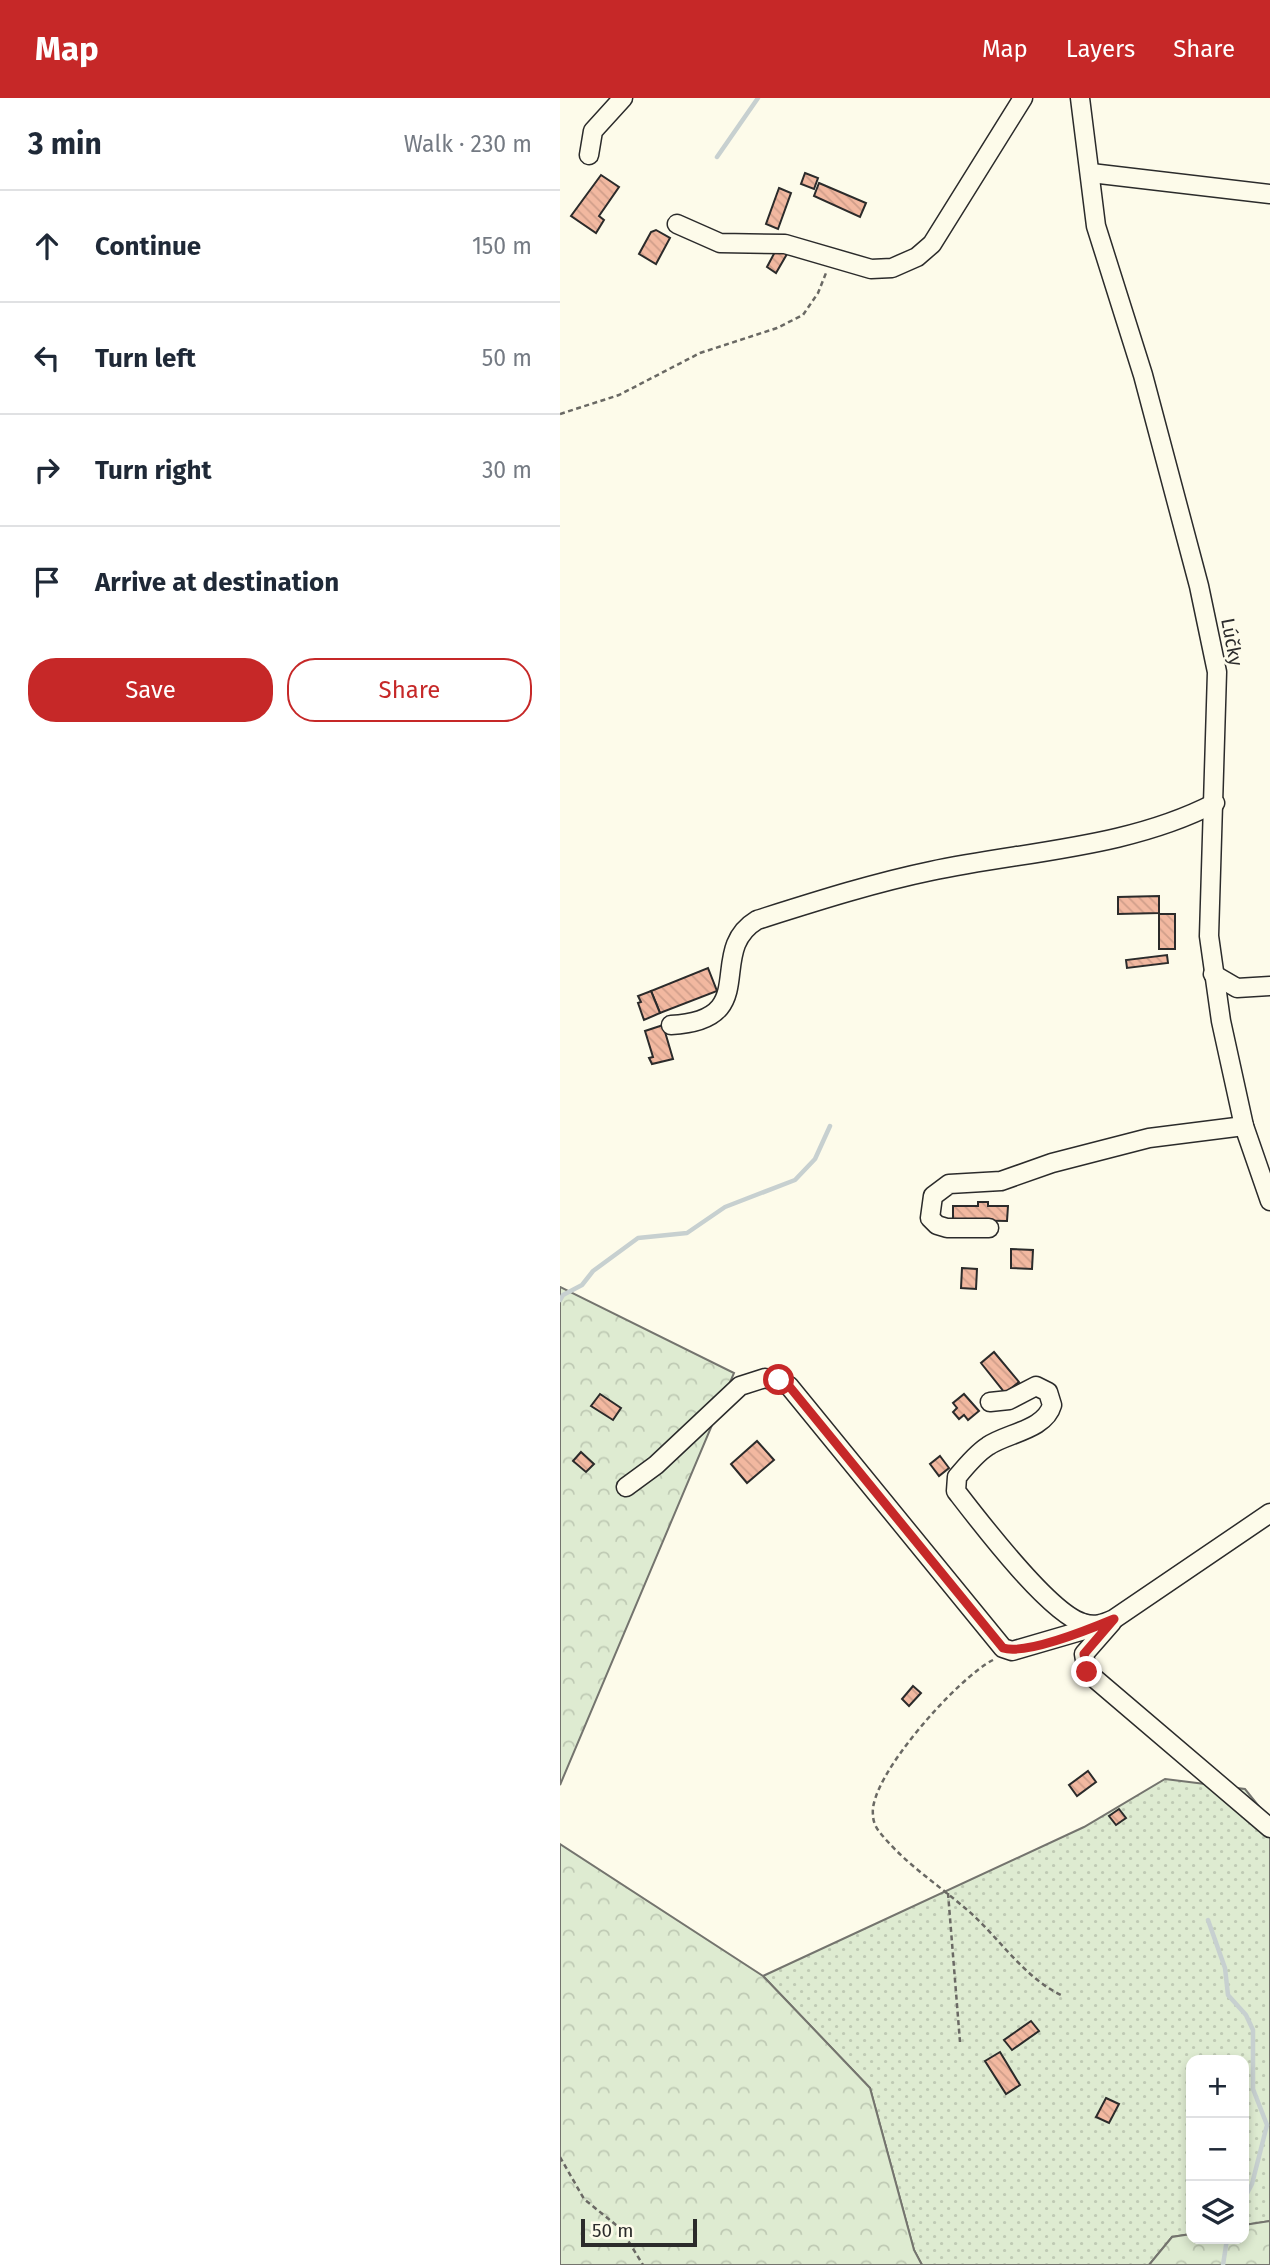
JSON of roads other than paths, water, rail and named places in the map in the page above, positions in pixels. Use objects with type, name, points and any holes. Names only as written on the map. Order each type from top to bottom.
[{"type":"street","points":[[589,155],[593,131],[623,98]]},
{"type":"street","points":[[677,224],[720,243],[785,244],[871,270],[892,268],[917,257],[932,244],[1023,98]]},
{"type":"street","name":"Lúčky","points":[[1080,98],[1096,226],[1146,388],[1199,586],[1217,672],[1209,936],[1213,974],[1244,1126],[1269,1198]]},
{"type":"street","points":[[1091,173],[1270,194]]},
{"type":"street","points":[[671,1025],[704,1020],[718,1011],[726,1000],[737,940],[744,928],[757,920],[930,871],[1014,858],[1147,830],[1179,820],[1215,803]]},
{"type":"street","points":[[1213,974],[1237,988],[1270,986]]},
{"type":"street","points":[[989,1228],[937,1225],[930,1218],[933,1196],[948,1184],[1001,1181],[1052,1163],[1149,1138],[1244,1126]]},
{"type":"street","points":[[626,1488],[656,1465],[740,1386],[765,1378],[779,1380],[789,1386],[864,1474],[997,1642],[1012,1651],[1106,1623],[1270,1513]]},
{"type":"street","points":[[990,1402],[1009,1400],[1036,1386],[1048,1392],[1052,1405],[1038,1422],[988,1446],[957,1477],[956,1491],[1054,1605],[1083,1623],[1106,1623]]},
{"type":"street","points":[[1106,1623],[1084,1654],[1087,1672],[1270,1828]]},
{"type":"waterway","points":[[717,157],[758,98]]},
{"type":"waterway","points":[[560,1300],[563,1295],[582,1285],[593,1271],[638,1238],[687,1233],[725,1207],[795,1180],[815,1159],[830,1126]]},
{"type":"waterway","points":[[1208,1920],[1225,1968],[1228,1995],[1246,2015],[1253,2030],[1253,2089],[1267,2125],[1249,2190]]},
{"type":"waterway","points":[[1223,2265],[1226,2244]]}]
